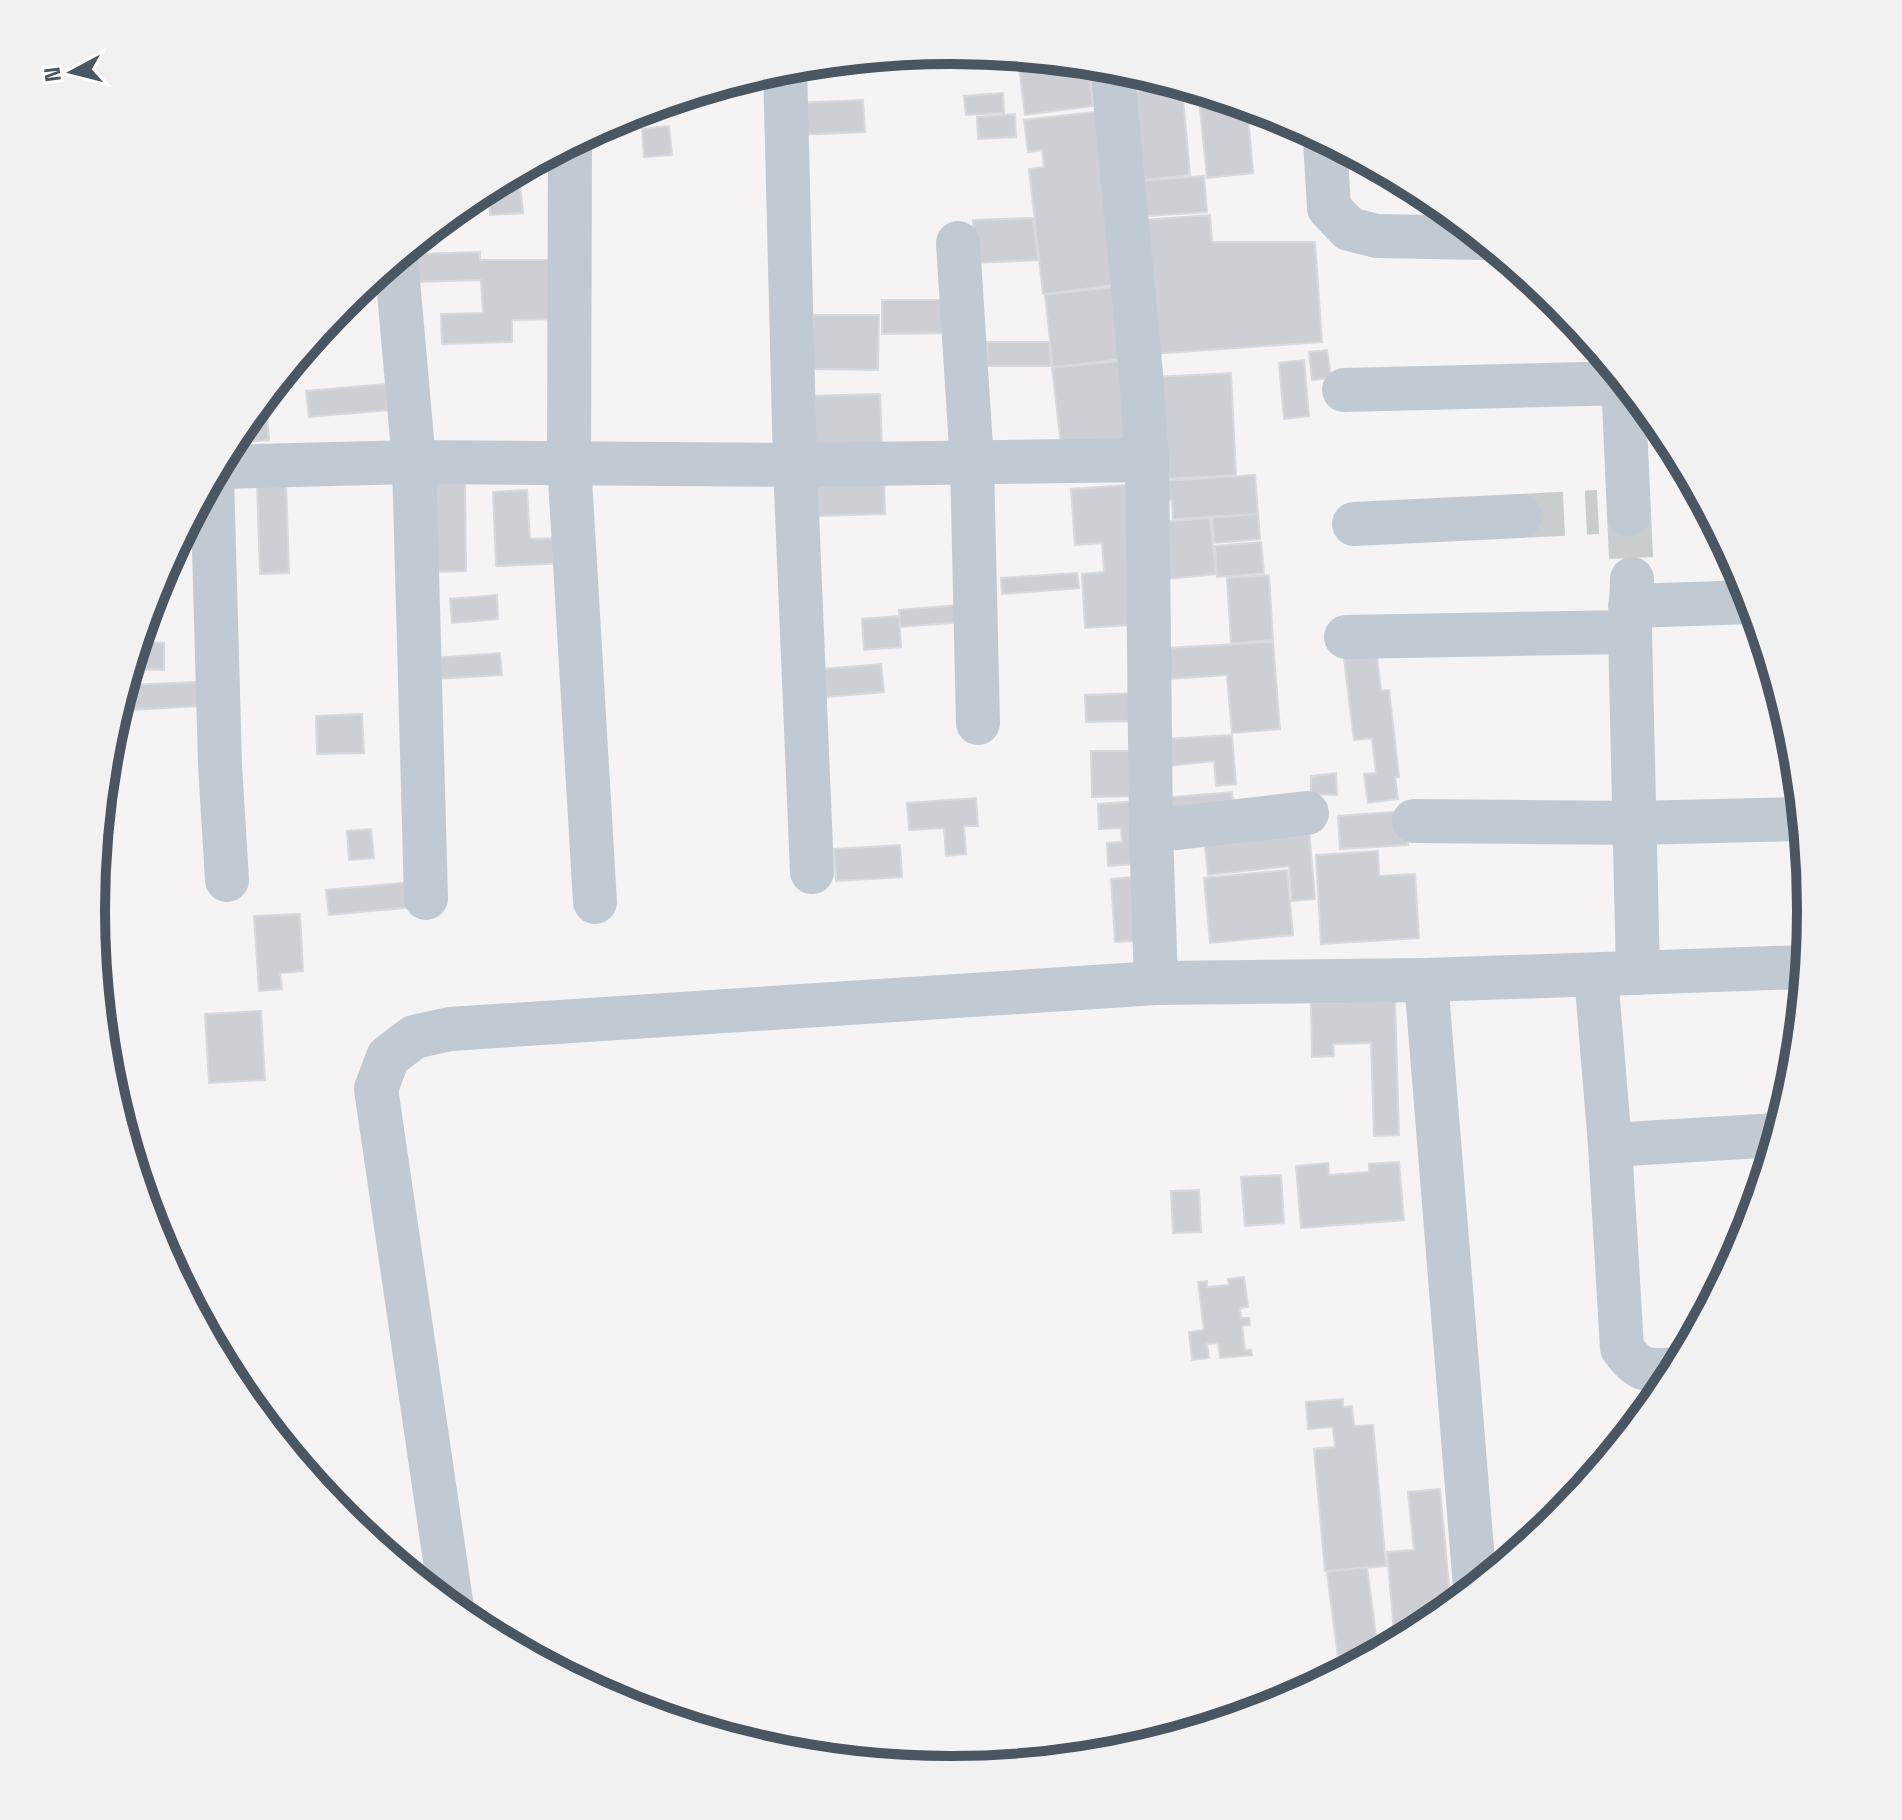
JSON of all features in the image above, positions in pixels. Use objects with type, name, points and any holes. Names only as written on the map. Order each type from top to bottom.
[{"type":"street","points":[[785,80],[795,465],[812,872]]},
{"type":"street","points":[[1113,80],[1147,460],[1156,983]]},
{"type":"street","points":[[1326,151],[1329,208],[1349,229],[1377,236],[1461,235]]},
{"type":"street","points":[[570,155],[569,462],[595,902]]},
{"type":"street","points":[[958,243],[972,463],[978,723]]},
{"type":"street","points":[[397,271],[414,462],[426,898]]},
{"type":"street","points":[[1344,390],[1612,382]]},
{"type":"street","points":[[1619,512],[1623,397]]},
{"type":"street","points":[[231,467],[414,462],[795,465],[1147,460]]},
{"type":"street","points":[[213,497],[227,880]]},
{"type":"street","points":[[1354,524],[1520,516]]},
{"type":"street","points":[[1346,637],[1631,606],[1739,602]]},
{"type":"street","points":[[1631,606],[1635,823],[1617,974],[1610,1145],[1622,1348],[1634,1365],[1661,1370]]},
{"type":"street","points":[[1151,831],[1307,813]]},
{"type":"street","points":[[1414,821],[1635,823],[1792,819]]},
{"type":"street","points":[[449,1591],[376,1089],[388,1057],[414,1037],[450,1029],[1156,983],[1426,980],[1795,967]]},
{"type":"street","points":[[1426,980],[1474,1574]]},
{"type":"street","points":[[1610,1145],[1766,1136]]},
{"type":"building","points":[[1019,67],[1089,76],[1093,106],[1025,115]]},
{"type":"building","points":[[1156,90],[1183,97],[1190,175],[1131,181],[1122,93]]},
{"type":"building","points":[[1003,93],[1004,113],[966,115],[964,96]]},
{"type":"building","points":[[863,100],[865,132],[796,135],[794,103]]},
{"type":"building","points":[[1199,102],[1248,118],[1253,173],[1207,178]]},
{"type":"building","points":[[1103,111],[1123,284],[1043,294],[1029,169],[1044,167],[1042,150],[1028,152],[1024,120]]},
{"type":"building","points":[[1015,114],[1016,137],[978,139],[977,117]]},
{"type":"building","points":[[669,126],[672,155],[644,157],[642,129]]},
{"type":"building","points":[[1204,176],[1207,212],[1134,217],[1131,182]]},
{"type":"building","points":[[520,184],[523,213],[490,215],[489,202]]},
{"type":"building","points":[[1210,215],[1212,242],[1315,242],[1322,342],[1152,354],[1142,220]]},
{"type":"building","points":[[1033,218],[1038,260],[975,263],[973,220]]},
{"type":"building","points":[[480,252],[480,260],[554,260],[556,319],[512,320],[512,342],[442,344],[441,314],[483,313],[481,280],[416,282],[415,256]]},
{"type":"building","points":[[1123,286],[1131,358],[1053,367],[1045,295]]},
{"type":"building","points":[[882,300],[951,300],[951,333],[882,334]]},
{"type":"building","points":[[813,315],[879,315],[878,370],[812,369]]},
{"type":"building","points":[[987,342],[1049,342],[1051,366],[987,366]]},
{"type":"building","points":[[1327,350],[1331,378],[1312,380],[1309,352]]},
{"type":"building","points":[[1129,360],[1138,443],[1062,452],[1052,368]]},
{"type":"building","points":[[1304,360],[1309,416],[1284,419],[1279,363]]},
{"type":"building","points":[[1231,373],[1236,475],[1161,479],[1155,377]]},
{"type":"building","points":[[386,384],[388,410],[309,417],[306,391]]},
{"type":"building","points":[[880,394],[882,448],[808,451],[806,396]]},
{"type":"building","points":[[267,413],[269,440],[247,442]]},
{"type":"building","points":[[1255,475],[1258,514],[1173,519],[1172,500],[1164,500],[1163,481]]},
{"type":"building","points":[[884,480],[885,514],[815,516],[814,482]]},
{"type":"building","points":[[286,482],[289,573],[260,574],[257,483]]},
{"type":"building","points":[[425,483],[465,483],[466,571],[427,572]]},
{"type":"building","points":[[1129,485],[1145,624],[1085,628],[1082,574],[1104,572],[1102,543],[1075,545],[1071,489]]},
{"type":"building","points":[[527,490],[530,539],[566,538],[568,563],[496,566],[493,492]]},
{"type":"building","points":[[1258,514],[1260,539],[1214,543],[1212,518]]},
{"type":"building","points":[[1210,518],[1216,574],[1167,579],[1161,522]]},
{"type":"building","points":[[1261,542],[1264,573],[1217,577],[1215,546]]},
{"type":"building","points":[[1077,573],[1079,588],[1002,594],[1001,578]]},
{"type":"building","points":[[1269,575],[1273,640],[1231,643],[1227,578]]},
{"type":"building","points":[[497,595],[498,619],[452,623],[450,599]]},
{"type":"building","points":[[960,605],[962,622],[900,627],[899,610]]},
{"type":"building","points":[[899,616],[901,647],[864,650],[862,619]]},
{"type":"building","points":[[149,642],[164,643],[164,670],[141,669]]},
{"type":"building","points":[[1273,642],[1280,729],[1232,733],[1227,675],[1170,679],[1167,648]]},
{"type":"building","points":[[1376,646],[1381,691],[1389,690],[1399,777],[1395,777],[1398,799],[1368,803],[1364,774],[1376,773],[1372,738],[1354,740],[1343,650]]},
{"type":"building","points":[[500,653],[502,675],[435,679],[433,658]]},
{"type":"building","points":[[881,664],[884,692],[816,698],[813,670]]},
{"type":"building","points":[[198,682],[199,706],[131,710],[136,685]]},
{"type":"building","points":[[1142,693],[1142,721],[1086,722],[1085,695]]},
{"type":"building","points":[[362,714],[364,753],[317,754],[316,716]]},
{"type":"building","points":[[1232,735],[1236,784],[1216,786],[1214,761],[1168,766],[1166,739]]},
{"type":"building","points":[[1091,751],[1138,751],[1139,796],[1092,797]]},
{"type":"building","points":[[1336,773],[1337,795],[1311,794],[1311,776]]},
{"type":"building","points":[[1232,792],[1234,812],[1163,818],[1162,798]]},
{"type":"building","points":[[976,798],[978,826],[964,826],[966,854],[946,856],[944,828],[909,830],[907,803]]},
{"type":"building","points":[[1140,801],[1147,863],[1108,866],[1107,843],[1122,842],[1121,828],[1099,829],[1098,804]]},
{"type":"building","points":[[1405,811],[1408,845],[1340,849],[1338,816]]},
{"type":"building","points":[[1308,817],[1315,899],[1292,901],[1289,866],[1208,875],[1203,829]]},
{"type":"building","points":[[371,829],[374,858],[349,860],[347,831]]},
{"type":"building","points":[[900,845],[902,877],[836,881],[834,849]]},
{"type":"building","points":[[1378,851],[1379,876],[1415,874],[1419,938],[1321,944],[1316,855]]},
{"type":"building","points":[[1287,870],[1293,935],[1210,943],[1204,878]]},
{"type":"building","points":[[1143,876],[1147,940],[1115,942],[1111,879]]},
{"type":"building","points":[[412,882],[414,907],[329,915],[326,890]]},
{"type":"building","points":[[300,914],[303,971],[280,973],[282,989],[259,991],[254,916]]},
{"type":"building","points":[[1395,1001],[1399,1135],[1374,1136],[1371,1043],[1333,1044],[1334,1056],[1312,1057],[1311,1003]]},
{"type":"building","points":[[261,1011],[265,1080],[209,1083],[205,1014]]},
{"type":"building","points":[[1399,1162],[1404,1220],[1301,1228],[1296,1166],[1328,1163],[1329,1175],[1369,1172],[1369,1164]]},
{"type":"building","points":[[1281,1175],[1284,1223],[1245,1226],[1241,1177]]},
{"type":"building","points":[[1199,1190],[1201,1232],[1173,1233],[1171,1191]]},
{"type":"building","points":[[1244,1277],[1248,1307],[1240,1308],[1241,1318],[1249,1318],[1250,1325],[1242,1326],[1245,1350],[1251,1350],[1252,1355],[1220,1358],[1218,1343],[1207,1344],[1209,1358],[1192,1360],[1189,1332],[1204,1330],[1198,1282],[1207,1281],[1207,1287],[1229,1285],[1228,1279]]},
{"type":"building","points":[[1343,1399],[1343,1407],[1352,1406],[1354,1426],[1373,1425],[1386,1566],[1325,1571],[1314,1449],[1335,1447],[1333,1427],[1308,1429],[1306,1402]]},
{"type":"building","points":[[1440,1489],[1450,1593],[1394,1630],[1387,1552],[1414,1550],[1408,1492]]},
{"type":"building","points":[[1367,1567],[1377,1641],[1339,1662],[1327,1572]]},
{"type":"tunnel","points":[[1520,516],[1598,512]]},
{"type":"tunnel","points":[[1629,514],[1632,579]]}]
